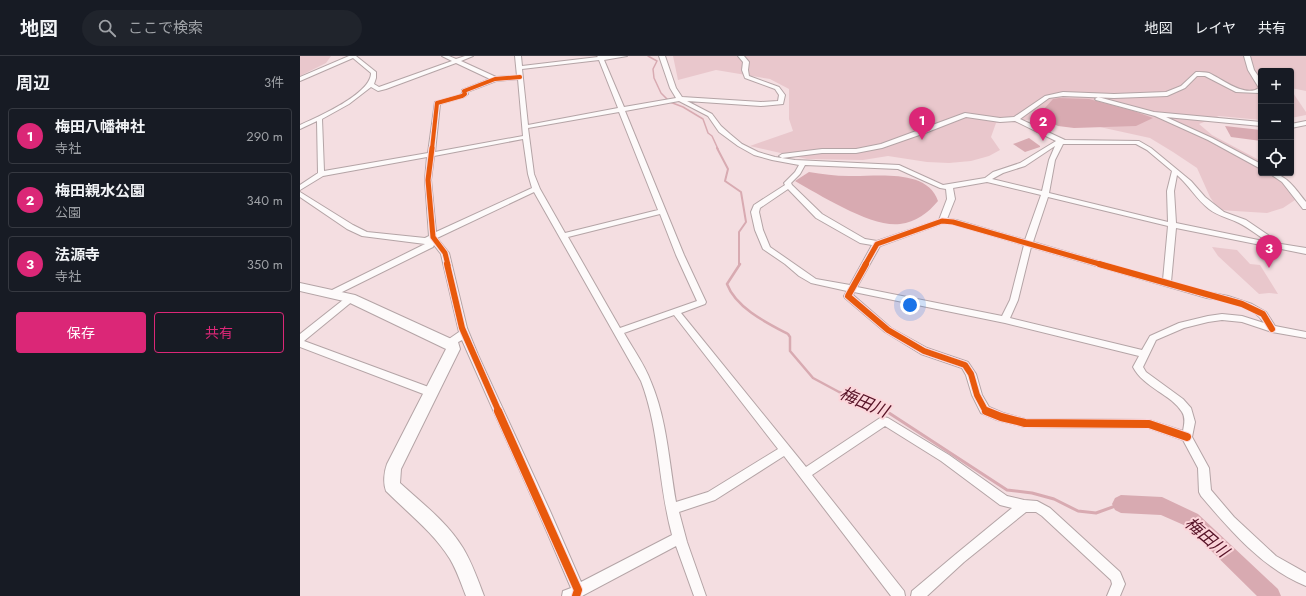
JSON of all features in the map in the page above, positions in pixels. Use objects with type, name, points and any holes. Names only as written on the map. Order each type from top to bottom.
[{"type":"street","points":[[300,79],[353,56],[374,73],[374,80],[370,85],[340,106],[318,119],[300,127]]},
{"type":"street","points":[[445,56],[495,78]]},
{"type":"street","points":[[370,85],[378,89],[384,88],[470,56]]},
{"type":"street","points":[[518,56],[526,138],[531,174],[536,189],[646,380],[654,398],[672,509],[688,566],[700,596]]},
{"type":"street","points":[[519,68],[600,57],[624,56]]},
{"type":"street","points":[[662,56],[666,62],[676,94],[680,99],[710,114],[714,118],[717,125],[738,144],[754,153],[803,163],[899,167],[942,187],[987,180],[1045,195],[1173,224],[1306,251]]},
{"type":"street","points":[[525,127],[680,99],[761,104],[781,102],[782,95],[777,88],[747,77],[745,70],[746,62],[741,56]]},
{"type":"street","points":[[1247,56],[1250,60],[1251,71],[1258,80]]},
{"type":"street","points":[[600,57],[702,302],[618,332]]},
{"type":"street","points":[[1016,119],[1046,97],[1063,94],[1114,96],[1167,94],[1183,87],[1196,74],[1206,74],[1238,91],[1258,91]]},
{"type":"street","points":[[332,294],[370,275],[395,265],[430,245],[428,180],[437,103],[462,96],[465,94],[464,91],[495,78],[520,77]]},
{"type":"street","points":[[1077,94],[1154,114],[1258,124]]},
{"type":"street","points":[[1154,114],[1162,119],[1210,139],[1258,164]]},
{"type":"street","points":[[773,158],[822,151],[856,151],[882,146],[923,132],[965,115],[1000,120],[1016,119],[1064,142],[1137,142],[1150,150],[1189,182],[1202,199],[1211,207],[1221,214],[1243,222],[1282,247]]},
{"type":"street","points":[[318,119],[320,120],[321,174]]},
{"type":"street","points":[[1294,125],[1306,123]]},
{"type":"street","points":[[300,188],[321,174],[526,138]]},
{"type":"street","points":[[987,180],[995,174],[1027,163],[1050,145],[1061,141]]},
{"type":"street","points":[[1005,320],[1014,300],[1028,244],[1045,195],[1052,160],[1061,141]]},
{"type":"street","points":[[803,163],[798,174],[787,183],[789,186],[819,216],[863,241],[877,244],[942,221],[953,222],[1239,303],[1262,314],[1272,329]]},
{"type":"street","points":[[1167,283],[1173,224],[1170,198],[1171,180],[1175,171]]},
{"type":"street","points":[[1276,176],[1284,181],[1306,207]]},
{"type":"street","points":[[789,186],[757,207],[755,212],[759,230],[767,249],[814,281],[1005,320],[1144,354]]},
{"type":"street","points":[[942,221],[951,199],[949,187]]},
{"type":"street","points":[[430,239],[536,189]]},
{"type":"street","points":[[300,194],[350,227],[365,234],[430,239],[434,240],[445,253],[464,334],[546,515],[574,594],[679,538]]},
{"type":"street","points":[[563,236],[663,211]]},
{"type":"street","points":[[877,244],[851,288],[848,296],[888,330],[924,351],[965,365],[971,374],[977,395],[985,410],[1001,417],[1024,423],[1149,424],[1187,437]]},
{"type":"street","points":[[300,287],[351,298],[453,346],[453,349],[430,392],[393,469],[392,486],[453,549],[475,596]]},
{"type":"street","points":[[300,339],[351,298]]},
{"type":"street","points":[[676,311],[899,596]]},
{"type":"street","points":[[1306,335],[1272,329],[1242,319],[1222,317],[1208,319],[1182,325],[1153,338],[1138,367],[1143,375],[1178,402],[1187,411],[1190,422],[1187,437],[1203,468],[1205,492],[1230,521],[1272,560],[1306,580]]},
{"type":"street","points":[[449,343],[464,334]]},
{"type":"street","points":[[300,343],[430,392]]},
{"type":"street","points":[[805,474],[884,421],[945,458],[1004,501],[1024,506],[1038,506],[1046,512],[1116,576],[1119,584],[1113,596]]},
{"type":"street","points":[[672,509],[711,496],[785,450]]},
{"type":"street","points":[[917,596],[960,558],[1024,506]]},
{"type":"shaded area","points":[[300,56],[331,56],[326,63],[300,76]]},
{"type":"shaded area","points":[[673,56],[1306,56],[1306,91],[1294,89],[1294,68],[1258,68],[1258,120],[1219,116],[1199,124],[1212,135],[1258,159],[1258,176],[1280,176],[1288,183],[1298,198],[1283,208],[1267,213],[1219,210],[1210,197],[1197,168],[1150,138],[1055,118],[996,123],[991,137],[1000,150],[989,156],[971,161],[949,163],[927,162],[888,156],[863,160],[807,159],[750,146],[793,131],[789,119],[789,89],[770,79],[716,70],[678,80]]},
{"type":"shaded area","points":[[1294,94],[1306,112],[1306,115],[1294,117]]},
{"type":"shaded area","points":[[1053,99],[1089,99],[1134,111],[1153,118],[1136,126],[1074,128],[1058,126],[1040,117],[1035,111],[1044,109]]},
{"type":"shaded area","points":[[1225,126],[1258,130],[1258,141],[1231,137]]},
{"type":"shaded area","points":[[1029,138],[1040,147],[1025,152],[1013,144]]},
{"type":"shaded area","points":[[809,172],[839,176],[899,176],[923,183],[932,190],[938,201],[926,213],[916,219],[906,223],[888,224],[861,216],[832,202],[795,181]]},
{"type":"shaded area","points":[[1212,247],[1237,250],[1250,264],[1260,265],[1278,294],[1259,294],[1218,256]]},
{"type":"waterway","name":"梅田川","points":[[648,56],[657,61],[653,69],[654,78],[661,93],[670,102],[683,107],[703,119],[708,133],[712,136],[718,149]]},
{"type":"waterway","name":"梅田川","points":[[717,148],[728,169],[725,181],[741,192],[746,222],[739,232],[739,265]]},
{"type":"waterway","name":"梅田川","points":[[740,264],[727,284],[731,293],[753,314],[788,334],[790,337],[790,351],[813,378],[839,392],[867,401],[887,412]]},
{"type":"waterway","name":"梅田川","points":[[886,411],[1007,490],[1032,493],[1054,499],[1078,511],[1096,513],[1121,504]]},
{"type":"waterway","name":"梅田川","points":[[1121,504],[1162,506],[1192,520],[1271,596]]},
{"type":"cycle path","points":[[520,77],[495,79],[464,91],[465,94],[462,96],[437,103],[428,180],[433,237],[445,253],[462,328],[578,590],[576,596]]},
{"type":"cycle path","points":[[1187,437],[1149,424],[1025,423],[1001,417],[985,410],[977,395],[971,374],[965,365],[924,351],[888,330],[848,296],[877,244],[942,221],[953,222],[1207,295],[1235,301],[1263,314],[1272,329]]},
{"type":"place","name":"梅田八幡神社","points":[[922,140]]},
{"type":"place","name":"梅田親水公園","points":[[1043,141]]},
{"type":"place","name":"法源寺","points":[[1269,268]]}]
